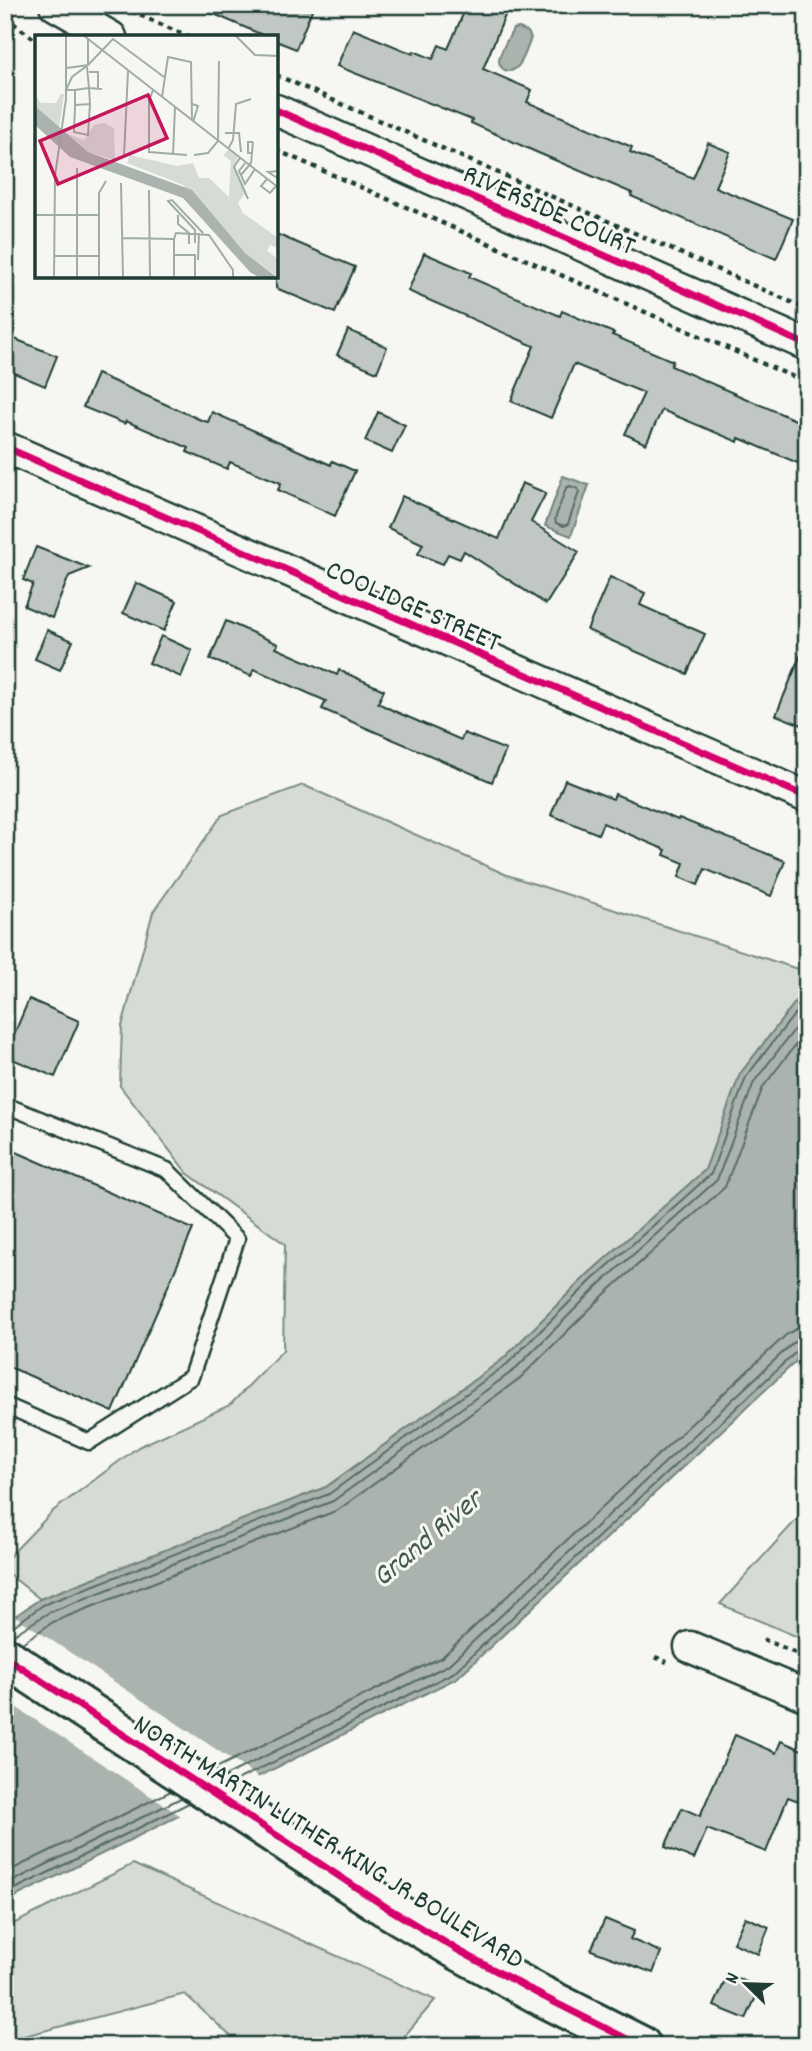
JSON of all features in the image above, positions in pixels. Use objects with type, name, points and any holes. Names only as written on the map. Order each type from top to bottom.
[{"type":"street","points":[[55,5],[108,35]]},
{"type":"street","name":"RIVERSIDE COURT","points":[[278,111],[807,345]]},
{"type":"street","name":"COOLIDGE STREET","points":[[5,446],[807,797]]},
{"type":"street","points":[[690,1647],[807,1696]]},
{"type":"street","name":"NORTH MARTIN LUTHER KING JR BOULEVARD","points":[[5,1657],[386,1907],[542,1996],[641,2046]]},
{"type":"lane","points":[[5,1105],[167,1170],[237,1239],[191,1377],[89,1442],[5,1405]]},
{"type":"path","points":[[118,5],[185,35]]},
{"type":"path","points":[[5,16],[35,39]]},
{"type":"path","points":[[278,76],[807,309]]},
{"type":"path","points":[[278,151],[807,383]]},
{"type":"path","points":[[763,1639],[807,1658]]},
{"type":"shaded area","points":[[303,785],[507,875],[807,972],[807,987],[740,1074],[705,1170],[587,1275],[503,1359],[326,1487],[40,1599],[5,1571],[5,1561],[53,1511],[138,1447],[230,1405],[283,1350],[285,1244],[187,1173],[120,1086],[122,1026],[153,912],[222,815]]},
{"type":"shaded area","points":[[807,1508],[807,1641],[720,1604]]},
{"type":"shaded area","points":[[133,1864],[435,2000],[396,2046],[241,2046],[185,1994],[5,2041],[5,1928]]},
{"type":"water","points":[[519,28],[528,32],[531,38],[519,65],[510,71],[505,70],[500,64],[500,56],[513,29]]},
{"type":"water","points":[[563,476],[589,485],[571,536],[545,526]]},
{"type":"water","name":"Grand River","points":[[807,987],[807,1351],[457,1678],[5,1902],[5,1623],[40,1599],[326,1487],[503,1359],[587,1275],[705,1170],[740,1074]]},
{"type":"pier","points":[[12,1614],[261,1779],[184,1818],[5,1700],[5,1619]]},
{"type":"building","points":[[193,5],[314,5],[296,49],[278,42],[278,35],[262,35]]},
{"type":"building","points":[[467,5],[488,5],[506,13],[483,69],[532,90],[527,102],[632,147],[630,152],[693,178],[708,143],[730,152],[715,187],[793,219],[776,259],[471,123],[472,120],[337,66],[353,29],[413,54],[414,51],[433,59],[439,45],[448,49]]},
{"type":"building","points":[[278,235],[355,267],[335,313],[276,288]]},
{"type":"building","points":[[424,253],[471,273],[469,277],[560,316],[562,311],[614,333],[612,335],[673,361],[671,366],[807,425],[807,467],[739,438],[738,442],[662,410],[646,444],[625,434],[644,393],[574,364],[551,418],[511,401],[534,346],[408,291]]},
{"type":"building","points":[[348,330],[387,347],[377,372],[337,355]]},
{"type":"building","points":[[5,335],[57,356],[45,386],[5,369]]},
{"type":"building","points":[[97,374],[201,420],[208,422],[212,412],[331,465],[332,461],[355,471],[335,516],[278,490],[281,483],[230,462],[227,469],[187,452],[189,448],[126,421],[125,424],[83,407]]},
{"type":"building","points":[[378,412],[405,425],[392,453],[365,441]]},
{"type":"building","points":[[522,483],[546,493],[531,522],[579,552],[546,604],[464,551],[460,559],[448,554],[443,564],[418,554],[423,544],[388,528],[402,496],[499,539]]},
{"type":"building","points":[[36,547],[89,568],[69,576],[52,618],[24,606],[33,584],[23,580]]},
{"type":"building","points":[[610,577],[645,593],[640,605],[705,634],[687,674],[587,630]]},
{"type":"building","points":[[136,583],[177,601],[164,631],[123,613]]},
{"type":"building","points":[[226,621],[278,644],[276,648],[337,675],[339,670],[384,690],[378,703],[394,711],[461,740],[464,733],[506,750],[492,782],[322,709],[326,701],[254,669],[251,676],[210,659]]},
{"type":"building","points":[[47,630],[73,641],[60,670],[35,659]]},
{"type":"building","points":[[161,636],[192,650],[181,677],[149,663]]},
{"type":"building","points":[[807,642],[807,727],[776,715]]},
{"type":"building","points":[[565,780],[613,799],[615,794],[785,861],[771,896],[705,869],[698,885],[679,877],[684,863],[664,855],[666,850],[603,823],[598,834],[551,815]]},
{"type":"building","points":[[29,999],[79,1021],[55,1077],[5,1056]]},
{"type":"building","points":[[5,1147],[193,1229],[113,1412],[5,1365]]},
{"type":"building","points":[[735,1735],[776,1753],[781,1741],[807,1752],[807,1804],[788,1797],[766,1852],[707,1829],[694,1859],[665,1847],[682,1808],[700,1816]]},
{"type":"building","points":[[745,1917],[769,1927],[758,1954],[733,1943]]},
{"type":"building","points":[[605,1919],[634,1931],[630,1939],[661,1952],[653,1973],[591,1950]]},
{"type":"building","points":[[728,1974],[760,1988],[746,2019],[714,2006]]},
{"type":"cycle path","points":[[278,111],[807,345]]},
{"type":"cycle path","points":[[5,447],[807,797]]},
{"type":"cycle path","points":[[5,1657],[386,1907],[542,1996],[641,2046]]}]
